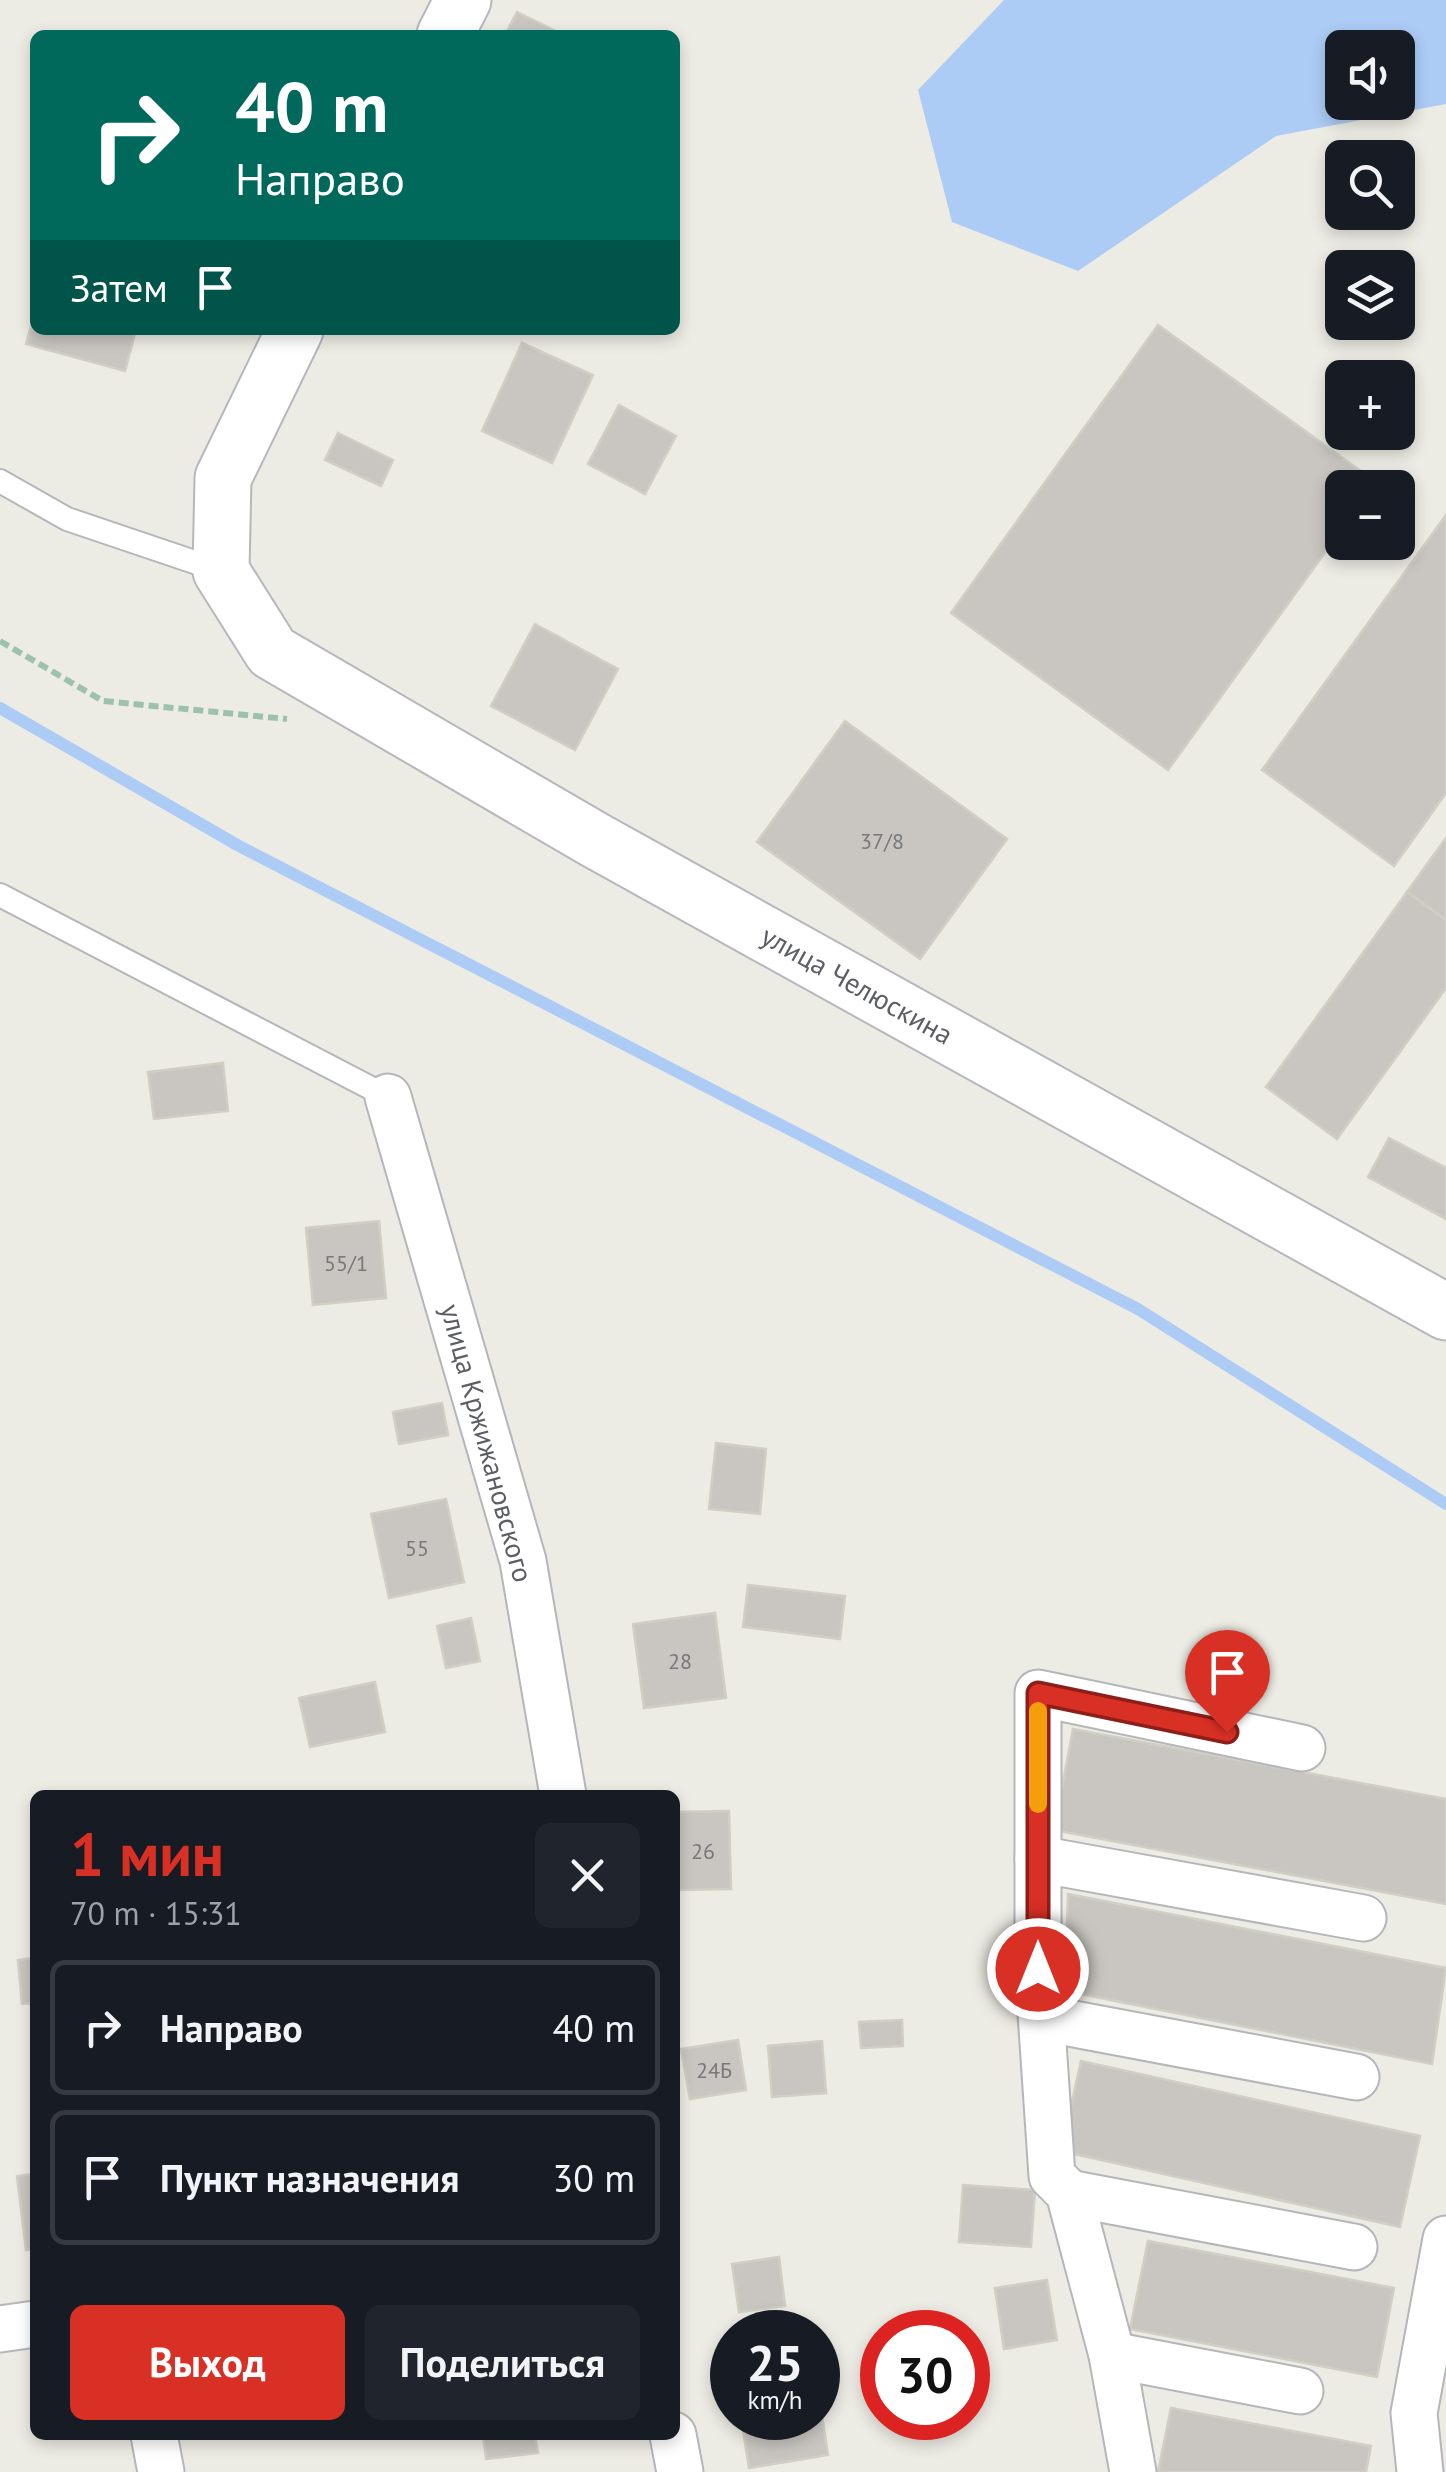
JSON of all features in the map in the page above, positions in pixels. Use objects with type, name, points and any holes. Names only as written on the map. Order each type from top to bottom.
[{"type":"street","points":[[448,30],[463,0]]},
{"type":"street","points":[[221,571],[223,478],[293,335]]},
{"type":"street","name":"улица Челюскина","points":[[221,571],[272,652],[594,840],[1446,1312]]},
{"type":"street","name":"улица Кржижановского","points":[[388,1097],[523,1561],[562,1790]]},
{"type":"street","points":[[1133,2472],[1112,2355],[1069,2193],[1052,2176],[1042,2018],[1038,1693],[1302,1748]]},
{"type":"street","points":[[1038,1858],[1363,1918]]},
{"type":"street","points":[[1042,2018],[1356,2076]]},
{"type":"street","points":[[1069,2193],[1354,2248]]},
{"type":"street","points":[[1420,2472],[1414,2413],[1446,2239]]},
{"type":"street","points":[[0,2330],[30,2325]]},
{"type":"street","points":[[1112,2355],[1300,2391]]},
{"type":"street","points":[[155,2440],[161,2472]]},
{"type":"street","points":[[675,2440],[680,2472]]},
{"type":"lane","points":[[0,481],[68,519],[221,571]]},
{"type":"lane","points":[[0,895],[388,1097]]},
{"type":"path","points":[[0,642],[103,700],[300,720]]},
{"type":"water","points":[[1004,0],[1446,0],[1446,104],[1415,110],[1415,30],[1325,30],[1325,120],[1361,120],[1276,136],[1078,271],[952,222],[918,90]]},
{"type":"building","points":[[517,12],[554,30],[508,30]]},
{"type":"building","points":[[1158,325],[1325,445],[1325,450],[1332,450],[1359,470],[1325,470],[1325,553],[1168,770],[951,613]]},
{"type":"building","points":[[30,330],[30,335],[135,335],[125,371],[26,344]]},
{"type":"building","points":[[522,343],[593,375],[552,463],[482,431]]},
{"type":"building","points":[[619,405],[676,436],[645,494],[588,464]]},
{"type":"building","points":[[338,433],[393,460],[381,486],[325,460]]},
{"type":"building","points":[[1446,515],[1446,793],[1394,866],[1262,770]]},
{"type":"building","points":[[535,624],[618,669],[575,750],[491,706]]},
{"type":"building","points":[[845,721],[1007,839],[920,959],[757,842]]},
{"type":"building","points":[[1446,838],[1446,920],[1407,892]]},
{"type":"building","points":[[1407,892],[1446,920],[1446,988],[1337,1139],[1266,1087]]},
{"type":"building","points":[[223,1063],[228,1111],[154,1119],[148,1072]]},
{"type":"building","points":[[1389,1138],[1446,1168],[1446,1219],[1368,1177]]},
{"type":"building","points":[[379,1221],[386,1298],[313,1305],[306,1228]]},
{"type":"building","points":[[442,1403],[448,1435],[399,1444],[393,1412]]},
{"type":"building","points":[[716,1443],[766,1449],[760,1514],[709,1509]]},
{"type":"building","points":[[446,1499],[464,1582],[389,1598],[371,1514]]},
{"type":"building","points":[[748,1585],[845,1596],[840,1639],[743,1627]]},
{"type":"building","points":[[715,1613],[726,1698],[644,1708],[633,1624]]},
{"type":"building","points":[[471,1618],[480,1661],[446,1668],[437,1626]]},
{"type":"building","points":[[375,1682],[385,1732],[310,1747],[299,1698]]},
{"type":"building","points":[[1073,1729],[1446,1799],[1446,1904],[1054,1830]]},
{"type":"building","points":[[729,1811],[731,1889],[680,1890],[680,1812]]},
{"type":"building","points":[[1068,1894],[1446,1968],[1432,2064],[1065,1991]]},
{"type":"building","points":[[30,1959],[30,2003],[22,2004],[18,1960]]},
{"type":"building","points":[[902,2020],[903,2046],[861,2048],[859,2022]]},
{"type":"building","points":[[738,2040],[746,2090],[690,2099],[681,2049]]},
{"type":"building","points":[[822,2041],[826,2093],[772,2097],[768,2046]]},
{"type":"building","points":[[1081,2061],[1420,2136],[1400,2227],[1061,2151]]},
{"type":"building","points":[[30,2175],[30,2250],[26,2250],[17,2176]]},
{"type":"building","points":[[963,2185],[1035,2190],[1031,2247],[959,2242]]},
{"type":"building","points":[[1148,2241],[1394,2288],[1377,2377],[1130,2329]]},
{"type":"building","points":[[779,2257],[785,2306],[739,2310],[732,2264]]},
{"type":"building","points":[[1047,2280],[1057,2340],[1004,2349],[995,2288]]},
{"type":"building","points":[[1171,2408],[1371,2446],[1366,2472],[1158,2472]]},
{"type":"building","points":[[484,2440],[536,2440],[538,2453],[486,2459]]},
{"type":"building","points":[[745,2440],[826,2440],[828,2455],[749,2468]]},
{"type":"waterway","points":[[0,708],[239,846],[1138,1309],[1446,1504]]},
{"type":"slow traffic","points":[[1038,1711],[1038,1804]]},
{"type":"route","points":[[1038,1969],[1038,1693],[1227,1732]]}]
